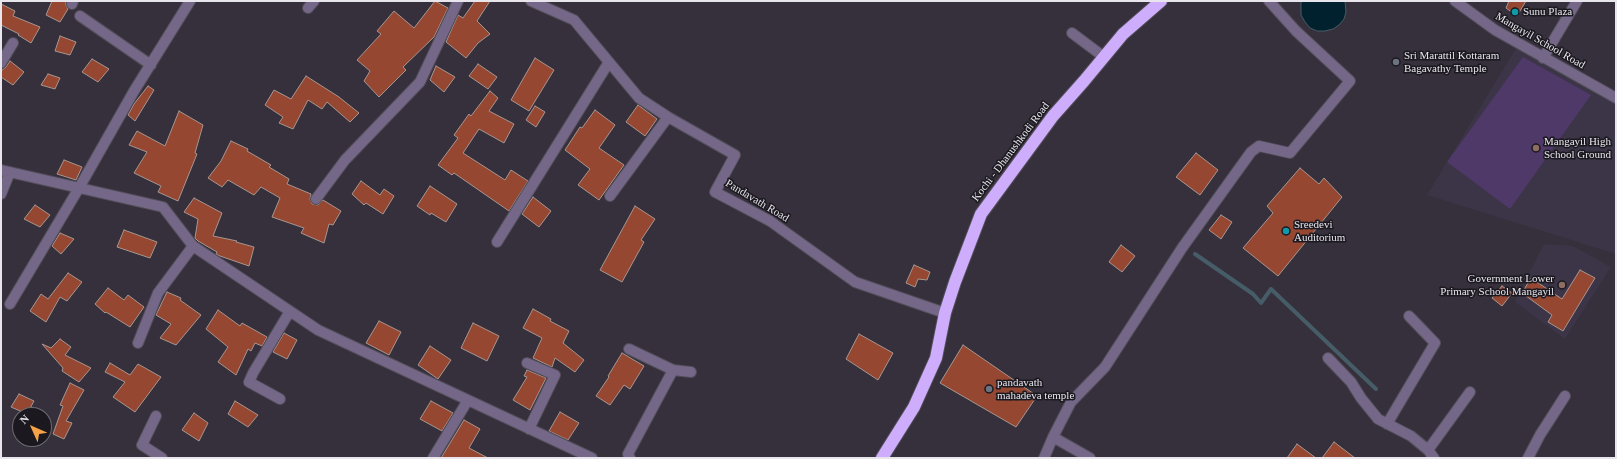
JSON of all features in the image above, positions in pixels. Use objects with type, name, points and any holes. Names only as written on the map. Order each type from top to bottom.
[{"type":"highway","name":"Kochi - Dhanushkodi Road","points":[[882,458],[914,407],[936,358],[945,313],[981,214],[1053,116],[1123,34],[1161,1]]},
{"type":"street","points":[[8,303],[79,188],[134,91],[190,1]]},
{"type":"street","points":[[316,198],[344,160],[420,82],[458,1]]},
{"type":"street","name":"Pandavath Road","points":[[532,1],[551,5],[574,20],[639,98],[668,117],[735,155],[715,192],[770,221],[855,282],[945,313]]},
{"type":"street","points":[[1044,458],[1071,402],[1105,366],[1182,248],[1251,152],[1259,146],[1290,153],[1350,81],[1296,31],[1269,1]]},
{"type":"street","name":"Mangayil School Road","points":[[1454,1],[1495,30],[1616,98]]},
{"type":"street","points":[[1543,58],[1577,1]]},
{"type":"street","points":[[80,16],[151,65]]},
{"type":"street","points":[[1072,33],[1104,57]]},
{"type":"street","points":[[1,63],[13,43]]},
{"type":"street","points":[[497,242],[610,62]]},
{"type":"street","points":[[610,196],[668,117]]},
{"type":"street","points":[[1,194],[6,171],[163,207],[192,246],[318,330],[592,458]]},
{"type":"street","points":[[138,343],[158,293],[192,246]]},
{"type":"street","points":[[280,399],[249,382],[290,311]]},
{"type":"street","points":[[1387,424],[1435,342],[1409,316]]},
{"type":"street","points":[[629,349],[673,370],[691,372]]},
{"type":"street","points":[[1328,358],[1351,382],[1378,419],[1411,436],[1431,454],[1470,392]]},
{"type":"street","points":[[527,363],[555,375],[529,429]]},
{"type":"street","points":[[630,458],[628,454],[673,370]]},
{"type":"street","points":[[1528,458],[1540,435],[1565,396]]},
{"type":"street","points":[[433,458],[468,400]]},
{"type":"street","points":[[156,416],[142,445],[162,458]]},
{"type":"street","points":[[1053,437],[1090,458]]},
{"type":"shaded area","name":"Mangayil High School Ground","points":[[1519,43],[1616,101],[1616,254],[1427,195]]},
{"type":"shaded area","points":[[1523,57],[1591,95],[1510,209],[1447,162]]},
{"type":"shaded area","name":"Government Lower Primary School Mangayil","points":[[1544,244],[1573,246],[1611,267],[1565,339],[1515,302]]},
{"type":"water","points":[[1301,1],[1345,1],[1346,12],[1344,19],[1333,29],[1317,31],[1310,28],[1301,15]]},
{"type":"building","points":[[52,1],[66,1],[68,9],[60,22],[46,15]]},
{"type":"building","points":[[435,1],[448,8],[434,37],[403,67],[406,70],[379,97],[364,81],[370,71],[357,60],[381,34],[377,31],[394,11],[414,28]]},
{"type":"building","points":[[475,1],[490,1],[477,21],[490,34],[478,43],[466,58],[446,42],[458,15],[463,18]]},
{"type":"building","name":"Sunu Plaza","points":[[1509,1],[1526,1],[1517,16],[1506,8]]},
{"type":"building","points":[[1,4],[15,11],[13,16],[40,27],[31,43],[18,35],[19,34],[1,25]]},
{"type":"building","points":[[60,36],[76,42],[70,55],[55,51]]},
{"type":"building","points":[[535,58],[554,70],[529,111],[511,100]]},
{"type":"building","points":[[92,59],[109,69],[98,82],[82,72]]},
{"type":"building","points":[[10,61],[24,72],[13,85],[1,77],[1,71]]},
{"type":"building","points":[[478,64],[497,77],[488,89],[469,76]]},
{"type":"building","points":[[436,66],[455,77],[444,92],[430,80]]},
{"type":"building","points":[[48,74],[60,78],[55,89],[41,85]]},
{"type":"building","points":[[306,76],[339,97],[359,113],[350,122],[327,102],[322,109],[308,100],[293,129],[279,123],[283,117],[265,105],[274,90],[291,99]]},
{"type":"building","points":[[148,86],[154,90],[135,121],[128,115],[134,104]]},
{"type":"building","points":[[490,91],[498,98],[489,111],[514,124],[504,143],[479,129],[463,153],[505,180],[511,170],[528,181],[509,211],[454,173],[452,175],[438,165],[458,138],[454,135],[469,114],[471,116]]},
{"type":"building","points":[[638,105],[657,119],[645,136],[626,122]]},
{"type":"building","points":[[535,106],[545,112],[536,127],[526,120]]},
{"type":"building","points":[[595,110],[615,125],[599,148],[624,165],[599,200],[578,185],[590,169],[565,150],[580,127],[582,128]]},
{"type":"building","points":[[179,111],[203,125],[195,153],[197,154],[178,201],[158,192],[161,186],[134,173],[147,152],[129,145],[137,131],[165,146]]},
{"type":"building","points":[[231,141],[248,149],[247,151],[271,165],[269,167],[289,179],[287,184],[311,194],[310,199],[312,204],[318,205],[323,200],[341,211],[333,225],[329,224],[324,243],[301,233],[304,228],[272,217],[280,198],[261,187],[254,195],[228,180],[222,187],[208,178],[221,161]]},
{"type":"building","points":[[1196,153],[1218,170],[1200,195],[1176,177]]},
{"type":"building","points":[[64,160],[82,167],[76,180],[57,174]]},
{"type":"building","name":"Sreedevi Auditorium","points":[[1300,168],[1319,184],[1324,178],[1342,197],[1278,276],[1243,248],[1273,213],[1267,206]]},
{"type":"building","points":[[361,181],[380,195],[384,189],[394,196],[383,214],[366,203],[364,205],[352,194]]},
{"type":"building","points":[[430,186],[457,204],[446,222],[431,213],[430,215],[417,206]]},
{"type":"building","points":[[533,197],[551,211],[539,227],[522,214]]},
{"type":"building","points":[[194,198],[222,213],[213,236],[237,241],[236,242],[254,247],[249,266],[216,254],[217,252],[195,238],[198,219],[184,212]]},
{"type":"building","points":[[35,205],[50,215],[40,227],[24,219]]},
{"type":"building","points":[[635,206],[655,219],[641,240],[644,242],[622,282],[600,270]]},
{"type":"building","points":[[1221,215],[1232,222],[1221,239],[1209,230]]},
{"type":"building","points":[[124,230],[157,242],[150,258],[117,247]]},
{"type":"building","points":[[60,233],[74,239],[61,254],[52,246]]},
{"type":"building","points":[[1121,245],[1135,256],[1122,272],[1109,262]]},
{"type":"building","points":[[914,265],[930,272],[927,280],[918,279],[915,287],[906,283]]},
{"type":"building","points":[[1580,270],[1595,278],[1563,331],[1548,322],[1552,315],[1522,293],[1531,278],[1562,299]]},
{"type":"building","points":[[68,273],[82,282],[67,301],[60,297],[46,322],[30,311],[41,294],[48,299]]},
{"type":"building","points":[[1502,286],[1512,293],[1502,306],[1492,298]]},
{"type":"building","points":[[108,288],[124,300],[128,295],[144,307],[130,327],[106,312],[105,313],[95,304]]},
{"type":"building","points":[[167,292],[181,298],[180,300],[201,315],[176,345],[160,338],[171,324],[156,315]]},
{"type":"building","points":[[533,309],[551,319],[550,321],[569,331],[563,343],[584,360],[575,372],[555,358],[552,367],[533,358],[542,338],[523,328]]},
{"type":"building","points":[[218,310],[240,326],[242,323],[267,337],[262,346],[255,343],[251,351],[248,349],[236,375],[218,362],[228,347],[206,329]]},
{"type":"building","points":[[379,321],[401,332],[389,355],[366,343]]},
{"type":"building","points":[[473,323],[499,336],[487,361],[461,348]]},
{"type":"building","points":[[284,333],[297,340],[287,359],[273,352]]},
{"type":"building","points":[[859,334],[893,353],[878,380],[846,359]]},
{"type":"building","points":[[60,339],[71,347],[65,355],[91,368],[79,382],[62,371],[63,368],[42,344],[51,348]]},
{"type":"building","name":"pandavath mahadeva temple","points":[[963,345],[1037,396],[1016,427],[940,383]]},
{"type":"building","points":[[430,346],[451,360],[438,379],[418,365]]},
{"type":"building","points":[[622,353],[644,366],[630,389],[624,385],[610,405],[596,396],[609,377],[608,376]]},
{"type":"building","points":[[110,363],[130,375],[138,364],[161,377],[135,412],[113,397],[125,382],[105,372]]},
{"type":"building","points":[[527,370],[546,378],[530,410],[513,400],[527,377],[524,376]]},
{"type":"building","points":[[70,383],[84,390],[66,421],[72,423],[64,439],[53,434],[63,406],[60,405]]},
{"type":"building","points":[[19,394],[34,401],[31,407],[11,407]]},
{"type":"building","points":[[235,401],[258,415],[248,427],[228,414]]},
{"type":"building","points":[[431,401],[453,413],[442,431],[420,419]]},
{"type":"building","points":[[560,412],[579,423],[568,440],[549,431]]},
{"type":"building","points":[[194,413],[208,423],[199,441],[182,430]]},
{"type":"building","points":[[464,420],[480,429],[469,448],[488,458],[441,458]]},
{"type":"building","points":[[1334,442],[1355,458],[1322,458]]},
{"type":"building","points":[[1297,444],[1316,458],[1287,458]]},
{"type":"waterway","points":[[1195,254],[1253,294],[1261,303],[1271,289],[1376,389]]},
{"type":"place","name":"Sunu Plaza","points":[[1515,12]]},
{"type":"place","name":"Sri Marattil Kottaram Bagavathy Temple","points":[[1396,62]]},
{"type":"place","name":"Mangayil High School Ground","points":[[1536,148]]},
{"type":"place","name":"Sreedevi Auditorium","points":[[1286,231]]},
{"type":"place","name":"Government Lower Primary School Mangayil","points":[[1562,285]]},
{"type":"place","name":"pandavath mahadeva temple","points":[[989,389]]}]
